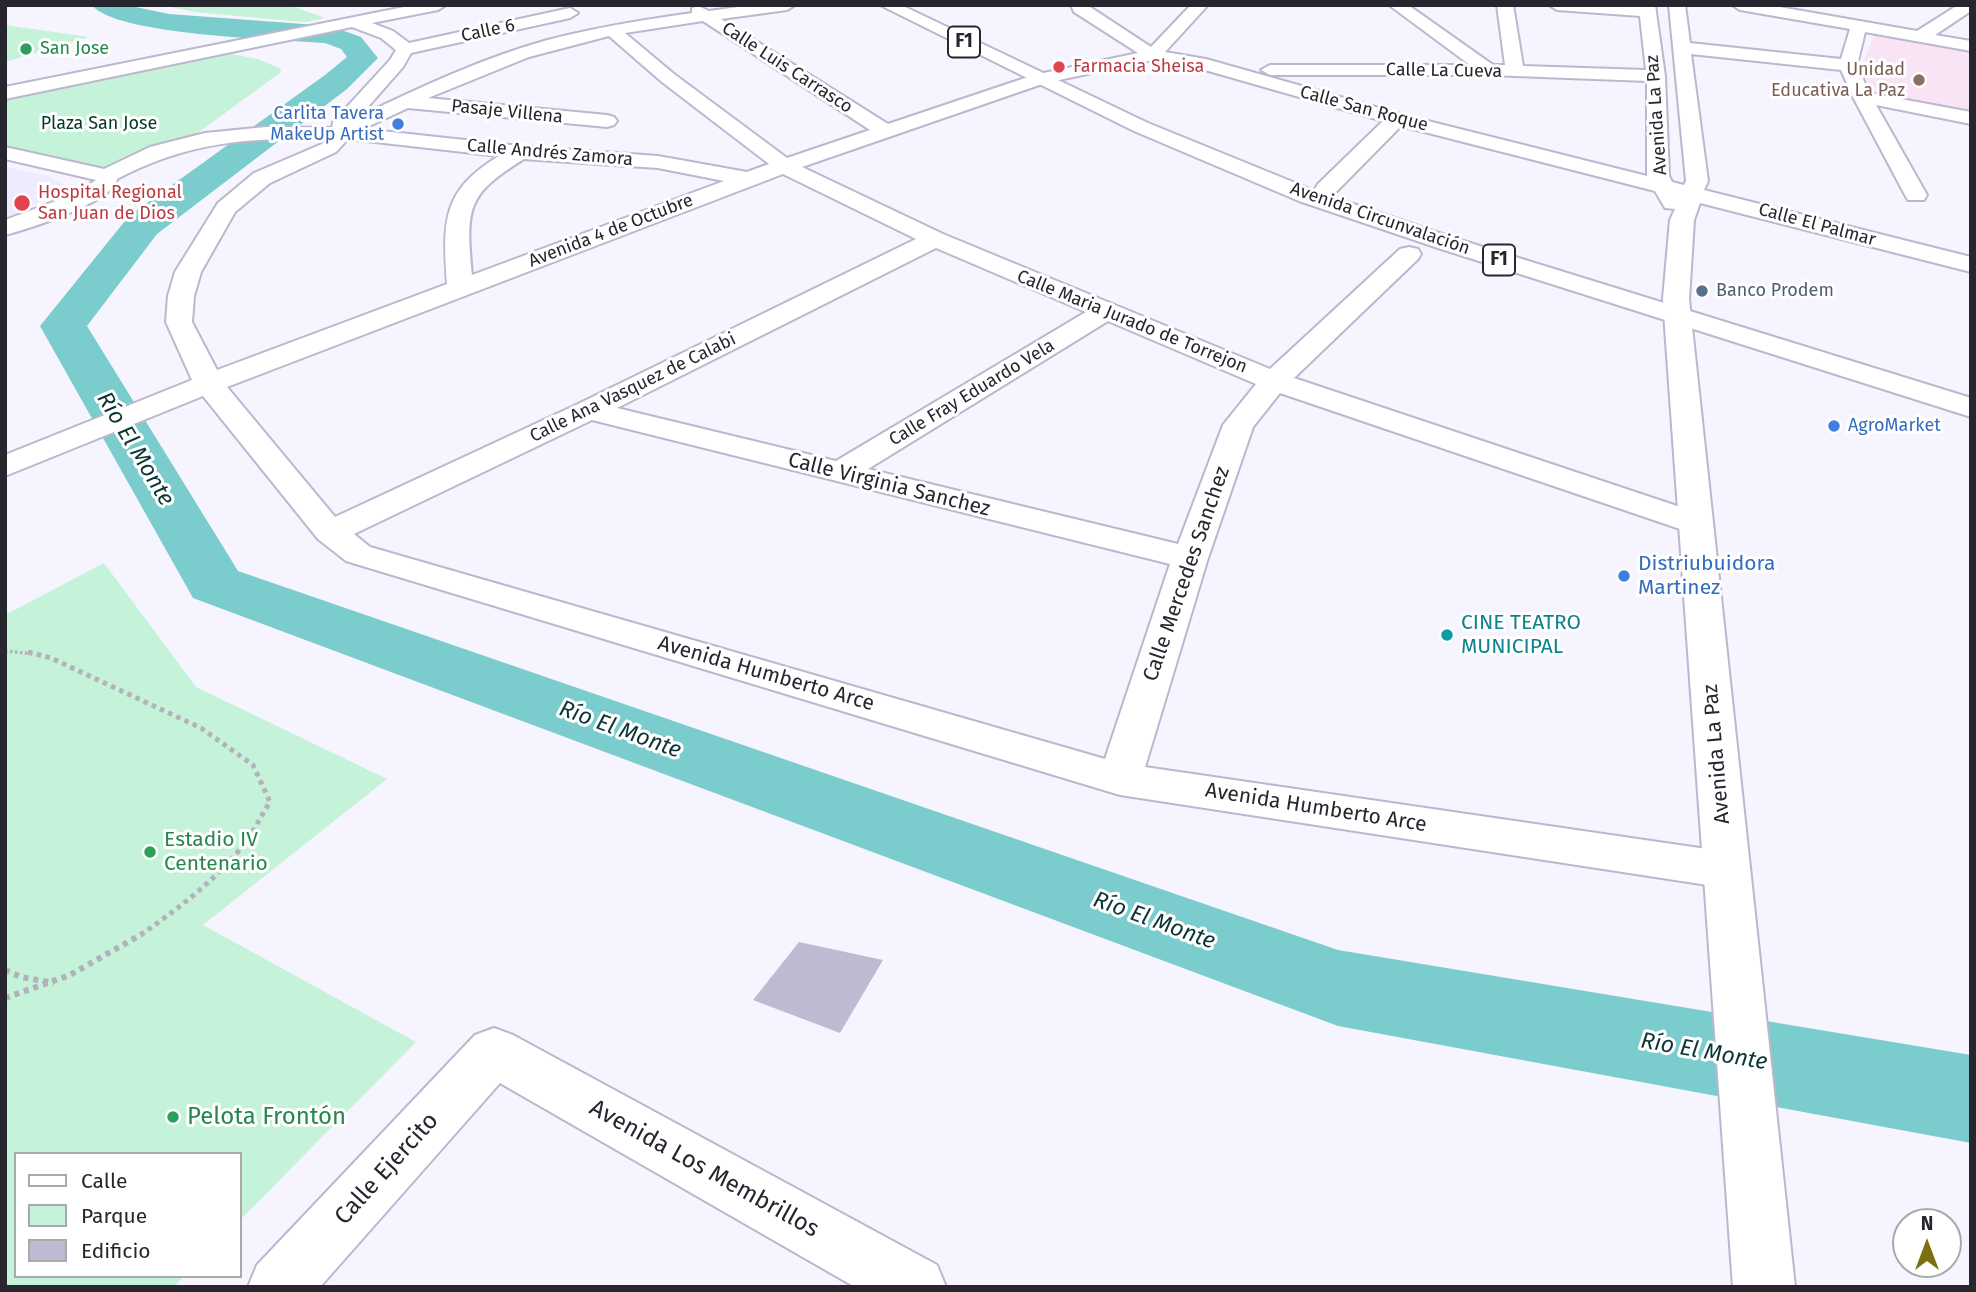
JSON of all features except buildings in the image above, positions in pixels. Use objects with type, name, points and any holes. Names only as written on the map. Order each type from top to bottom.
[{"type":"main road","points":[[5,93],[439,5]]},
{"type":"main road","name":"Calle Luis Carrasco","points":[[689,5],[885,131]]},
{"type":"main road","points":[[341,131],[479,68],[521,54],[614,32],[787,5]]},
{"type":"main road","name":"Avenida Circunvalación","points":[[888,5],[1050,77],[1326,188],[1971,408]]},
{"type":"main road","name":"Avenida Circunvalación","points":[[917,5],[1050,77],[1204,155],[1307,195],[1446,243],[1971,390]]},
{"type":"main road","name":"Calle San Roque","points":[[1079,5],[1080,9],[1153,55],[1231,72],[1397,119],[1663,185]]},
{"type":"main road","points":[[1153,55],[1200,5]]},
{"type":"main road","points":[[1397,5],[1489,70]]},
{"type":"main road","points":[[1505,5],[1515,72]]},
{"type":"main road","points":[[1557,5],[1647,9]]},
{"type":"main road","name":"Avenida La Paz","points":[[1676,5],[1684,48],[1697,180],[1682,220],[1677,308],[1763,1273]]},
{"type":"main road","points":[[1920,37],[1969,5]]},
{"type":"main road","points":[[1750,6],[1971,46]]},
{"type":"main road","name":"Avenida La Paz","points":[[1647,9],[1656,76],[1658,176],[1682,220]]},
{"type":"main road","points":[[317,10],[384,33],[398,41],[405,49],[397,63],[341,131]]},
{"type":"main road","name":"Calle 6","points":[[405,49],[570,13]]},
{"type":"main road","points":[[1860,26],[1847,65],[1916,195]]},
{"type":"main road","name":"Calle Maria Jurado de Torrejon","points":[[614,32],[668,78],[784,166],[934,239],[1275,381],[1695,523]]},
{"type":"main road","points":[[1684,48],[1847,65]]},
{"type":"main road","name":"Avenida 4 de Octubre","points":[[5,466],[197,388],[784,166],[1050,77],[1153,55]]},
{"type":"main road","name":"Calle La Cueva","points":[[1231,72],[1489,70],[1656,76]]},
{"type":"main road","points":[[1862,97],[1971,118]]},
{"type":"main road","name":"Pasaje Villena","points":[[407,102],[607,121]]},
{"type":"main road","points":[[1326,188],[1397,119]]},
{"type":"main road","name":"Calle Andrés Zamora","points":[[5,228],[85,198],[106,184],[107,176],[164,149],[206,139],[300,132],[341,131],[520,152],[657,162],[748,179]]},
{"type":"main road","name":"Avenida Humberto Arce","points":[[341,131],[329,148],[272,173],[245,190],[226,208],[188,272],[181,296],[179,322],[197,388],[330,532],[358,554],[1120,779],[1730,894]]},
{"type":"main road","points":[[460,288],[456,236],[458,220],[470,189],[477,180],[520,152]]},
{"type":"main road","points":[[5,153],[107,176]]},
{"type":"main road","name":"Calle El Palmar","points":[[1663,185],[1971,265]]},
{"type":"main road","name":"Calle Ana Vasquez de Calabi","points":[[330,532],[589,410],[934,239]]},
{"type":"main road","name":"Calle Mercedes Sanchez","points":[[1120,779],[1190,558],[1238,425],[1275,381],[1409,254]]},
{"type":"main road","name":"Calle Fray Eduardo Vela","points":[[839,473],[1104,312]]},
{"type":"main road","name":"Calle Virginia Sanchez","points":[[589,410],[1190,558]]},
{"type":"main road","name":"Calle Ejercito","points":[[279,1287],[494,1052]]},
{"type":"main road","name":"Avenida Los Membrillos","points":[[494,1052],[915,1287]]},
{"type":"path","points":[[5,651],[25,651],[51,658],[201,728],[253,765],[270,802],[244,845],[206,885],[141,934],[101,960],[55,984],[5,999]]},
{"type":"path","points":[[5,970],[21,977],[55,984]]},
{"type":"shaded area","name":"Unidad Educativa La Paz","points":[[1874,35],[1971,52],[1971,114],[1872,94],[1862,65]]},
{"type":"shaded area","name":"Hospital Regional San Juan de Dios","points":[[5,167],[49,176],[63,184],[59,192],[5,219]]},
{"type":"green space","points":[[161,5],[289,5],[325,18],[306,22],[291,21],[194,12]]},
{"type":"green space","name":"San Jose","points":[[5,25],[89,37],[5,62]]},
{"type":"green space","name":"Plaza San Jose","points":[[232,54],[257,59],[280,68],[281,72],[191,138],[140,152],[104,171],[5,149],[5,100],[189,58]]},
{"type":"green space","name":"Estadio IV Centenario","points":[[104,563],[196,687],[387,779],[203,925],[416,1042],[242,1218],[242,1152],[14,1152],[14,1278],[182,1278],[174,1287],[5,1287],[5,615]]},
{"type":"waterway","name":"Río El Monte","points":[[105,5],[122,14],[169,22],[330,35],[351,43],[363,58],[336,82],[143,225],[63,326],[215,584],[1338,988],[1971,1099]]},
{"type":"place","name":"San Jose","points":[[26,49]]},
{"type":"place","name":"Farmacia Sheisa","points":[[1059,67]]},
{"type":"place","name":"Unidad Educativa La Paz","points":[[1919,80]]},
{"type":"place","name":"Carlita Tavera MakeUp Artist","points":[[398,124]]},
{"type":"place","name":"Hospital Regional San Juan de Dios","points":[[22,203]]},
{"type":"place","name":"Banco Prodem","points":[[1702,291]]},
{"type":"place","name":"AgroMarket","points":[[1834,426]]},
{"type":"place","name":"Distriubuidora Martinez","points":[[1624,576]]},
{"type":"place","name":"CINE TEATRO MUNICIPAL","points":[[1447,635]]},
{"type":"place","name":"Estadio IV Centenario","points":[[150,852]]},
{"type":"place","name":"Pelota Frontón","points":[[173,1117]]}]
